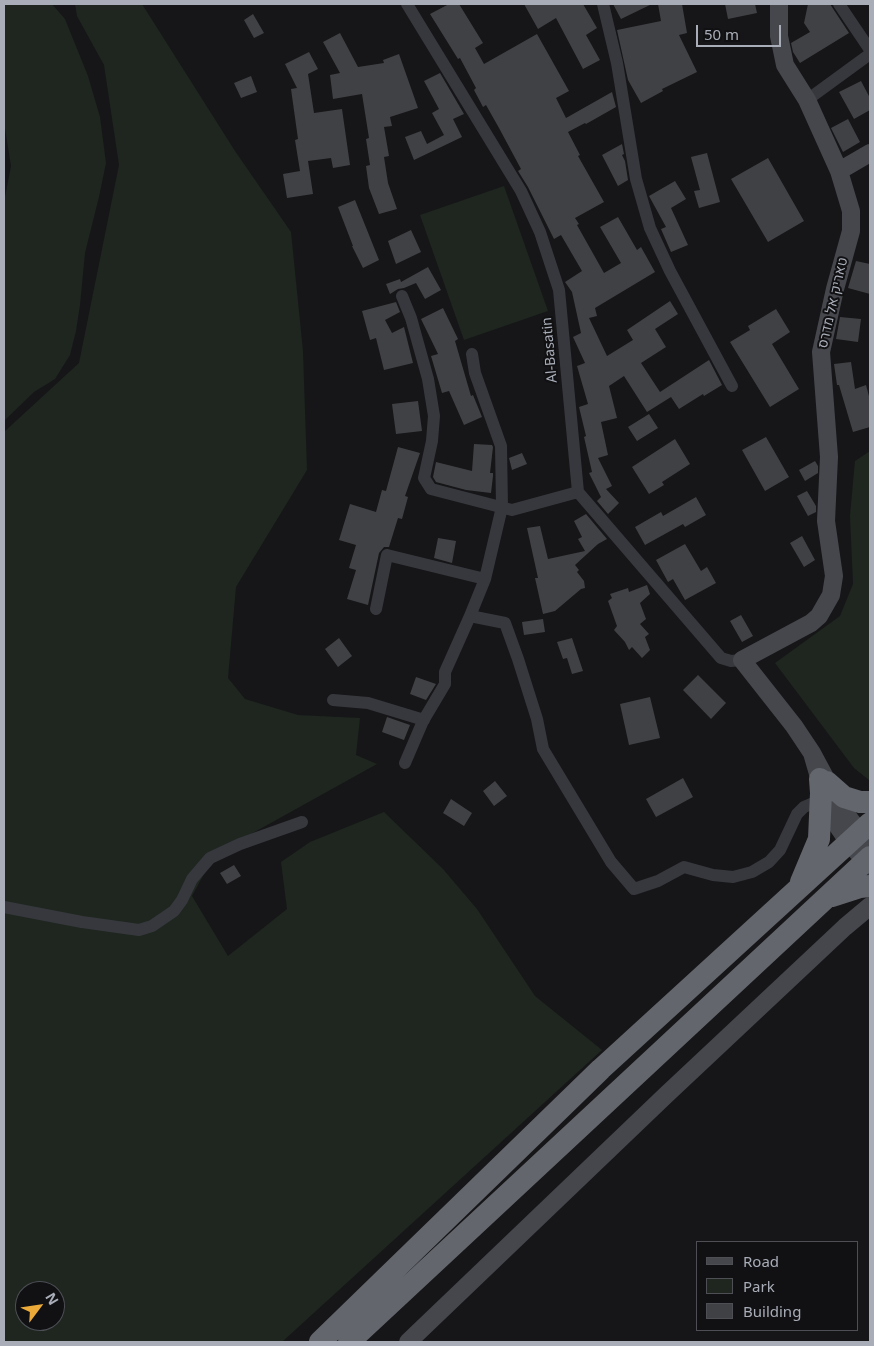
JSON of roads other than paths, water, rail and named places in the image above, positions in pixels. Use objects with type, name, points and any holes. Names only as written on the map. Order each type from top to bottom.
[{"type":"highway","points":[[796,892],[809,866],[818,839],[829,792],[860,802],[870,802]]},
{"type":"highway","points":[[320,1342],[601,1069],[796,892],[865,846]]},
{"type":"highway","points":[[350,1342],[822,901],[865,846]]},
{"type":"highway","points":[[822,901],[843,892],[870,886]]},
{"type":"street","name":"Al-Basatin","points":[[407,4],[521,191],[540,232],[559,290],[578,492]]},
{"type":"street","points":[[603,4],[617,62],[636,179],[650,228],[670,271],[732,386]]},
{"type":"street","name":"טאריק אל מדרס","points":[[742,660],[811,623],[819,616],[831,595],[834,576],[826,522],[829,457],[821,352],[851,230],[851,211],[839,171],[807,100],[785,65],[779,36],[779,4]]},
{"type":"street","points":[[839,4],[870,50]]},
{"type":"street","points":[[807,100],[870,54]]},
{"type":"street","points":[[839,171],[870,153]]},
{"type":"street","points":[[402,296],[412,318],[426,370],[434,416],[432,441],[424,478],[431,490],[512,510],[578,492],[715,652],[721,658],[731,661],[742,660],[794,726],[812,753],[829,792],[865,846]]},
{"type":"street","points":[[405,763],[424,720],[445,684],[445,672],[485,579],[502,507],[501,446],[476,373],[472,354]]},
{"type":"street","points":[[376,609],[387,555],[485,579]]},
{"type":"street","points":[[470,616],[505,623],[537,719],[543,749],[611,862],[634,889],[658,881],[684,866],[713,875],[733,877],[752,872],[769,862],[780,850],[797,814],[804,807],[829,792]]},
{"type":"street","points":[[333,700],[368,703],[424,720]]},
{"type":"street","points":[[4,907],[82,922],[139,930],[152,926],[174,911],[182,900],[192,879],[210,858],[240,844],[302,822]]},
{"type":"street","points":[[408,1342],[666,1095],[870,906]]}]
